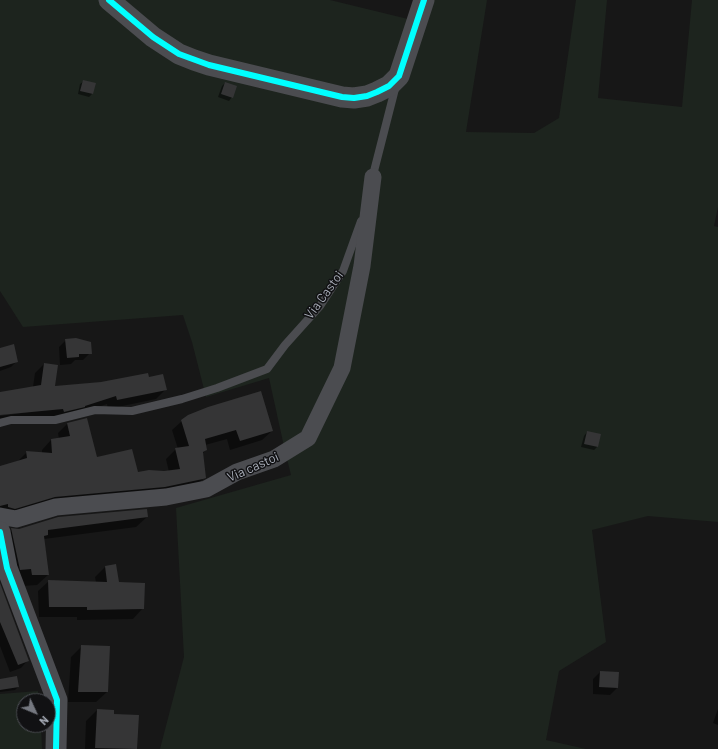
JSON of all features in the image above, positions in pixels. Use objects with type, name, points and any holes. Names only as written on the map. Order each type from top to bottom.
[{"type":"street","points":[[109,0],[160,41],[180,54],[210,65],[342,97],[354,98],[367,96],[383,89],[389,86],[399,76]]},
{"type":"street","name":"Via Castoi","points":[[399,76],[424,0]]},
{"type":"street","name":"Via castoi","points":[[0,516],[16,519],[56,508],[166,497],[206,489],[237,472],[274,459],[308,438],[342,368],[362,266],[373,177]]},
{"type":"street","points":[[1,536],[7,568],[57,700],[56,749]]},
{"type":"lane","name":"Via Castoi","points":[[0,423],[11,420],[55,420],[95,410],[139,410],[217,388],[267,369],[285,345],[320,306],[343,271],[363,215],[399,76]]},
{"type":"shaded area","points":[[0,0],[330,0],[408,19],[416,0],[487,0],[466,132],[534,133],[559,118],[576,0],[607,0],[598,98],[682,107],[692,0],[718,0],[718,207],[714,226],[718,227],[718,522],[648,516],[592,530],[606,642],[559,671],[546,740],[586,749],[160,749],[184,657],[176,508],[291,475],[269,378],[206,397],[192,342],[183,315],[23,327],[0,291]]},
{"type":"shaded area","points":[[38,691],[38,693],[16,693],[16,733],[41,733],[42,749],[0,749],[0,694]]},
{"type":"building","points":[[83,80],[96,83],[93,94],[80,91]]},
{"type":"building","points":[[225,82],[237,86],[233,98],[221,94]]},
{"type":"building","points":[[76,338],[91,342],[92,354],[79,354],[79,357],[67,358],[65,339]]},
{"type":"building","points":[[14,344],[18,362],[0,367],[0,348]]},
{"type":"building","points":[[44,363],[58,365],[55,386],[101,382],[148,373],[149,377],[163,374],[167,390],[117,400],[116,396],[85,407],[64,412],[63,409],[0,415],[0,392],[41,385]]},
{"type":"building","points":[[261,391],[273,431],[240,441],[236,430],[205,439],[207,450],[203,452],[206,478],[165,487],[55,497],[15,509],[8,507],[8,504],[0,506],[0,466],[27,458],[26,451],[52,453],[51,439],[70,436],[67,423],[87,418],[97,457],[132,449],[138,472],[149,470],[164,471],[180,469],[175,448],[189,446],[181,420],[188,415],[208,407]]},
{"type":"building","points":[[587,431],[601,434],[598,447],[584,444]]},
{"type":"building","points":[[147,509],[148,517],[48,530],[48,535],[44,536],[49,575],[32,575],[31,569],[20,570],[11,528],[19,529],[58,517]]},
{"type":"building","points":[[116,564],[119,582],[145,583],[144,609],[87,610],[87,607],[49,607],[48,580],[107,582],[105,566]]},
{"type":"building","points":[[0,583],[29,661],[18,665],[0,622]]},
{"type":"building","points":[[81,645],[110,646],[108,692],[78,692]]},
{"type":"building","points":[[600,671],[619,672],[618,688],[599,687]]},
{"type":"building","points":[[17,676],[19,687],[0,690],[0,679]]},
{"type":"building","points":[[97,709],[114,710],[114,714],[139,715],[137,749],[95,748]]},
{"type":"transit line","points":[[109,0],[153,37],[179,54],[209,65],[342,97],[354,98],[367,96],[377,92],[389,86],[399,76],[424,0]]},
{"type":"transit line","points":[[0,532],[7,568],[57,700],[56,749]]}]
